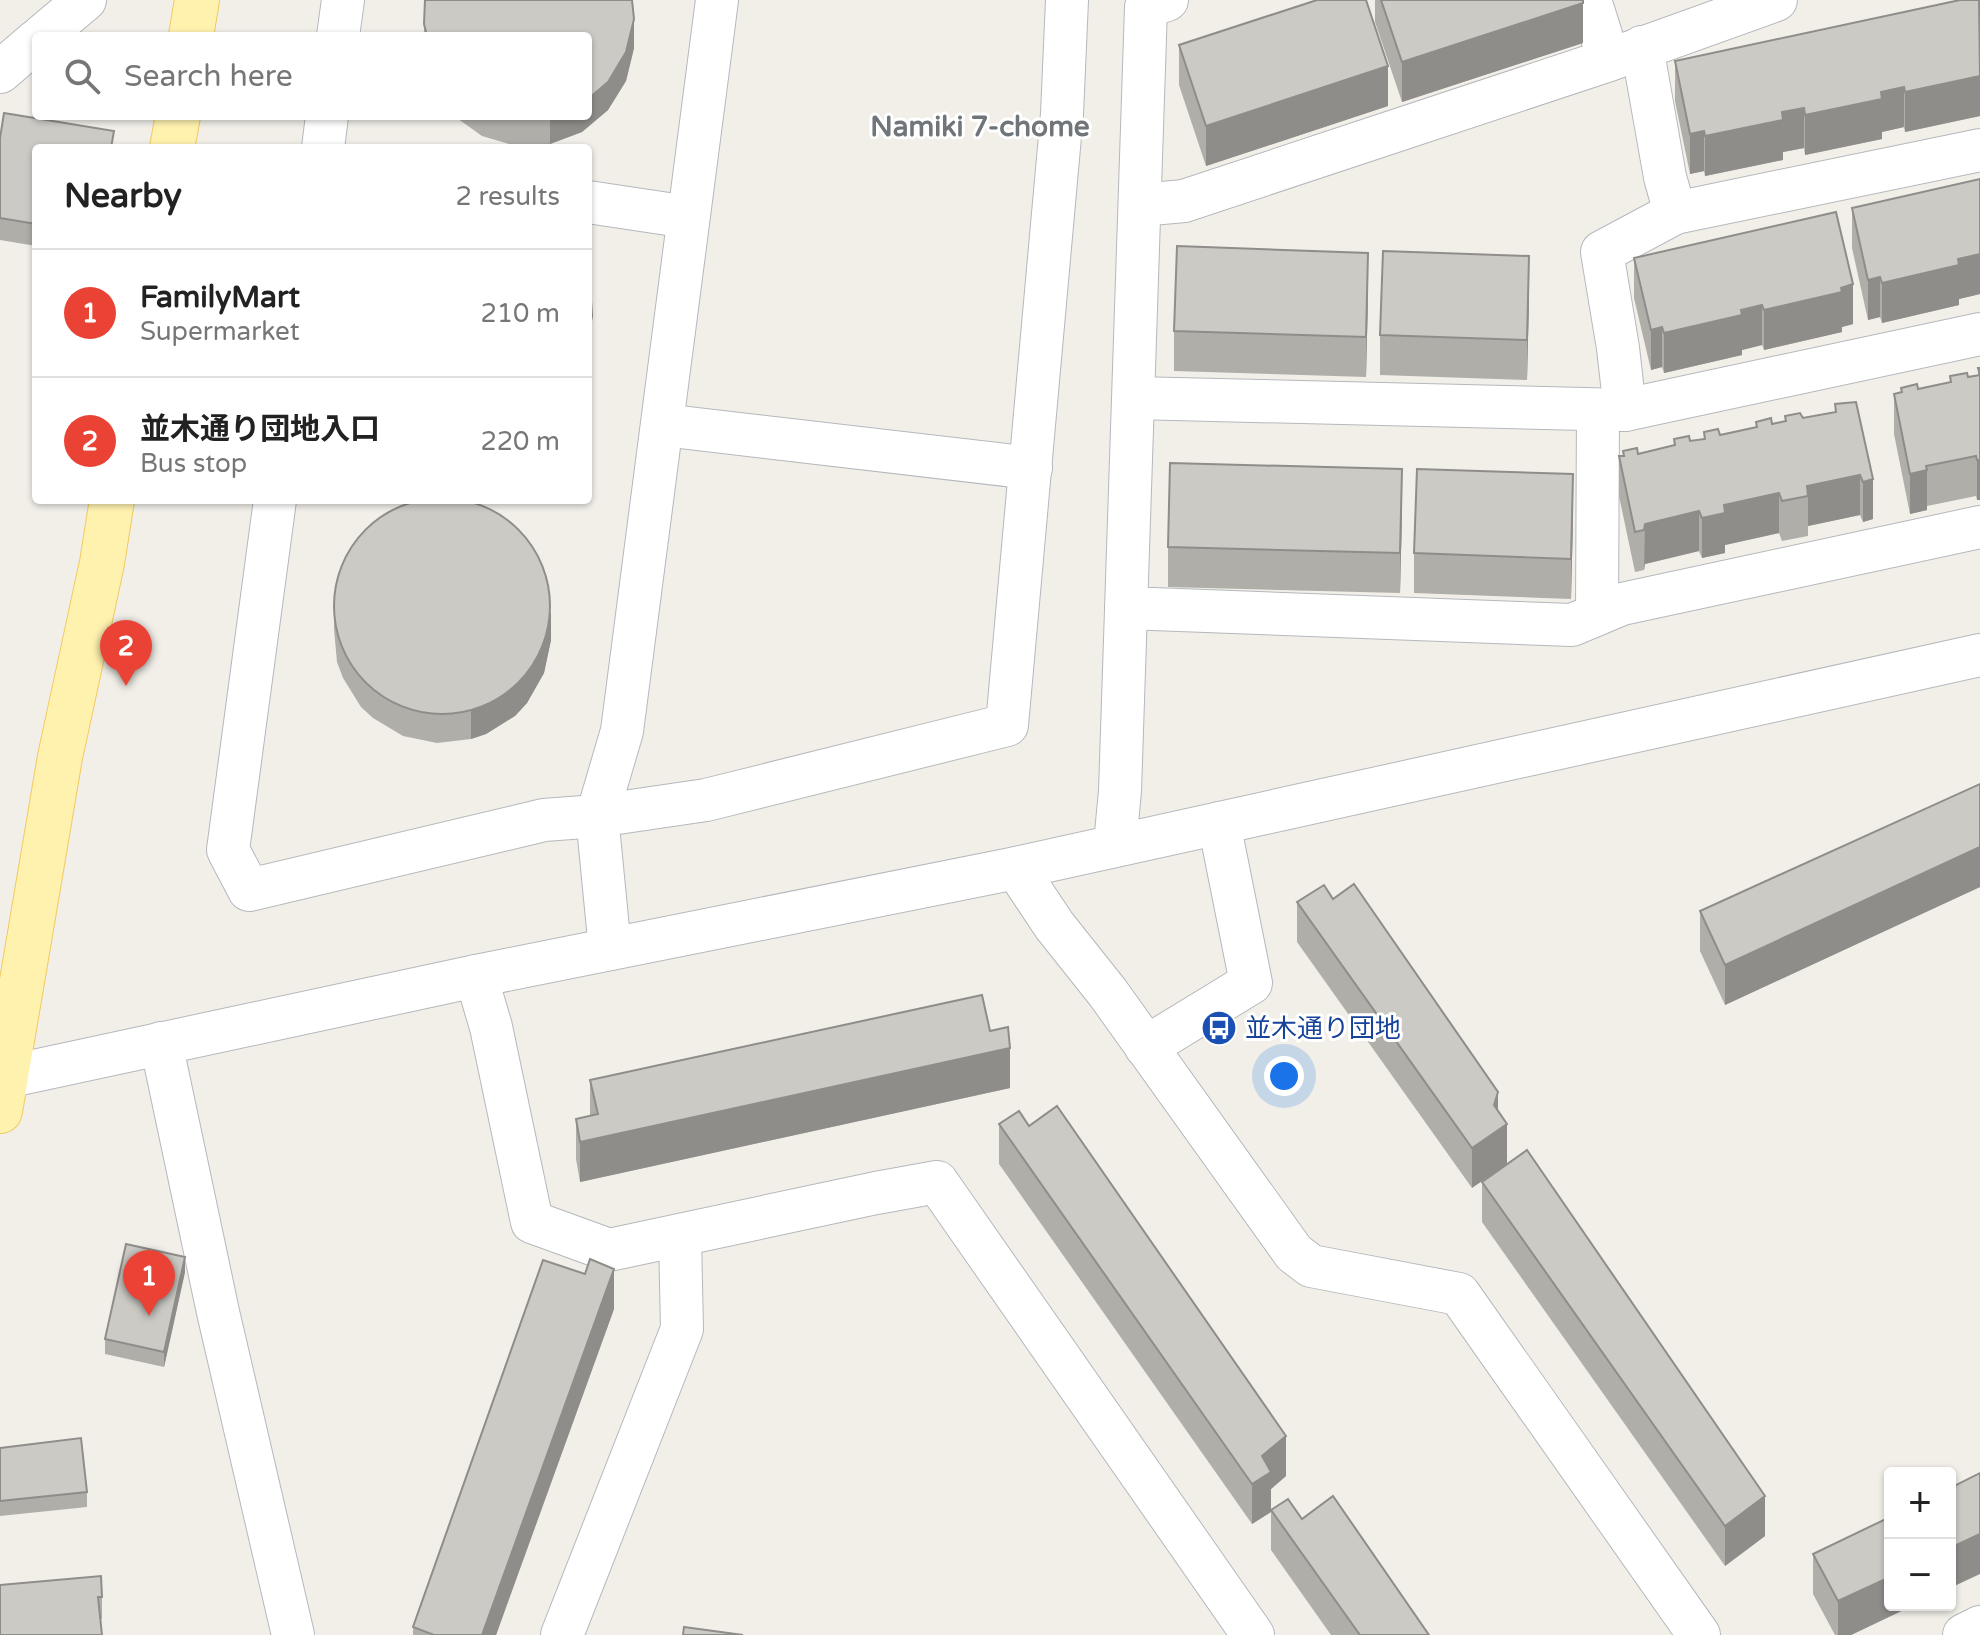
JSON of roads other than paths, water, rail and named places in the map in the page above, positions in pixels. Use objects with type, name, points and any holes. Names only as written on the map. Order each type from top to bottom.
[{"type":"main road","points":[[192,32],[197,0]]},
{"type":"main road","points":[[173,144],[177,120]]},
{"type":"main road","points":[[3,1094],[60,757],[102,563],[111,504]]},
{"type":"street","points":[[47,32],[85,0]]},
{"type":"street","points":[[339,32],[343,0]]},
{"type":"street","points":[[610,949],[597,816],[622,731],[717,0]]},
{"type":"street","points":[[274,504],[228,850],[249,890],[544,820],[597,816],[706,800],[1007,725],[1062,114],[1067,0]]},
{"type":"street","points":[[1115,844],[1120,791],[1146,7],[1167,0]]},
{"type":"street","points":[[1590,0],[1626,54],[1675,213]]},
{"type":"street","points":[[1140,205],[1184,201],[1626,54],[1776,0]]},
{"type":"street","points":[[0,72],[32,44]]},
{"type":"street","points":[[324,144],[326,120]]},
{"type":"street","points":[[1597,614],[1618,348],[1602,252],[1675,213],[1980,150]]},
{"type":"street","points":[[592,203],[688,217]]},
{"type":"street","points":[[1134,398],[1612,410],[1980,334]]},
{"type":"street","points":[[663,425],[1031,468]]},
{"type":"street","points":[[1126,608],[1572,625],[1622,604],[1980,527]]},
{"type":"street","points":[[3,1094],[161,1043],[476,976],[1016,868],[1980,655]]},
{"type":"street","points":[[1146,1047],[1251,983],[1219,823]]},
{"type":"street","points":[[1016,868],[1054,925],[1294,1253],[1311,1266],[1459,1294],[1699,1635]]},
{"type":"street","points":[[476,976],[491,1027],[532,1222],[609,1250],[937,1182],[1253,1635]]},
{"type":"street","points":[[161,1043],[218,1312],[293,1635]]},
{"type":"street","points":[[562,1635],[682,1329],[680,1237]]},
{"type":"street","points":[[1964,1635],[1980,1627]]},
{"type":"place","name":"並木通り団地入口","points":[[126,686]]},
{"type":"place","name":"並木通り団地","points":[[1219,1028]]},
{"type":"place","name":"FamilyMart","points":[[149,1316]]},
{"type":"district","name":"Namiki 7-chome","points":[[980,127]]}]
